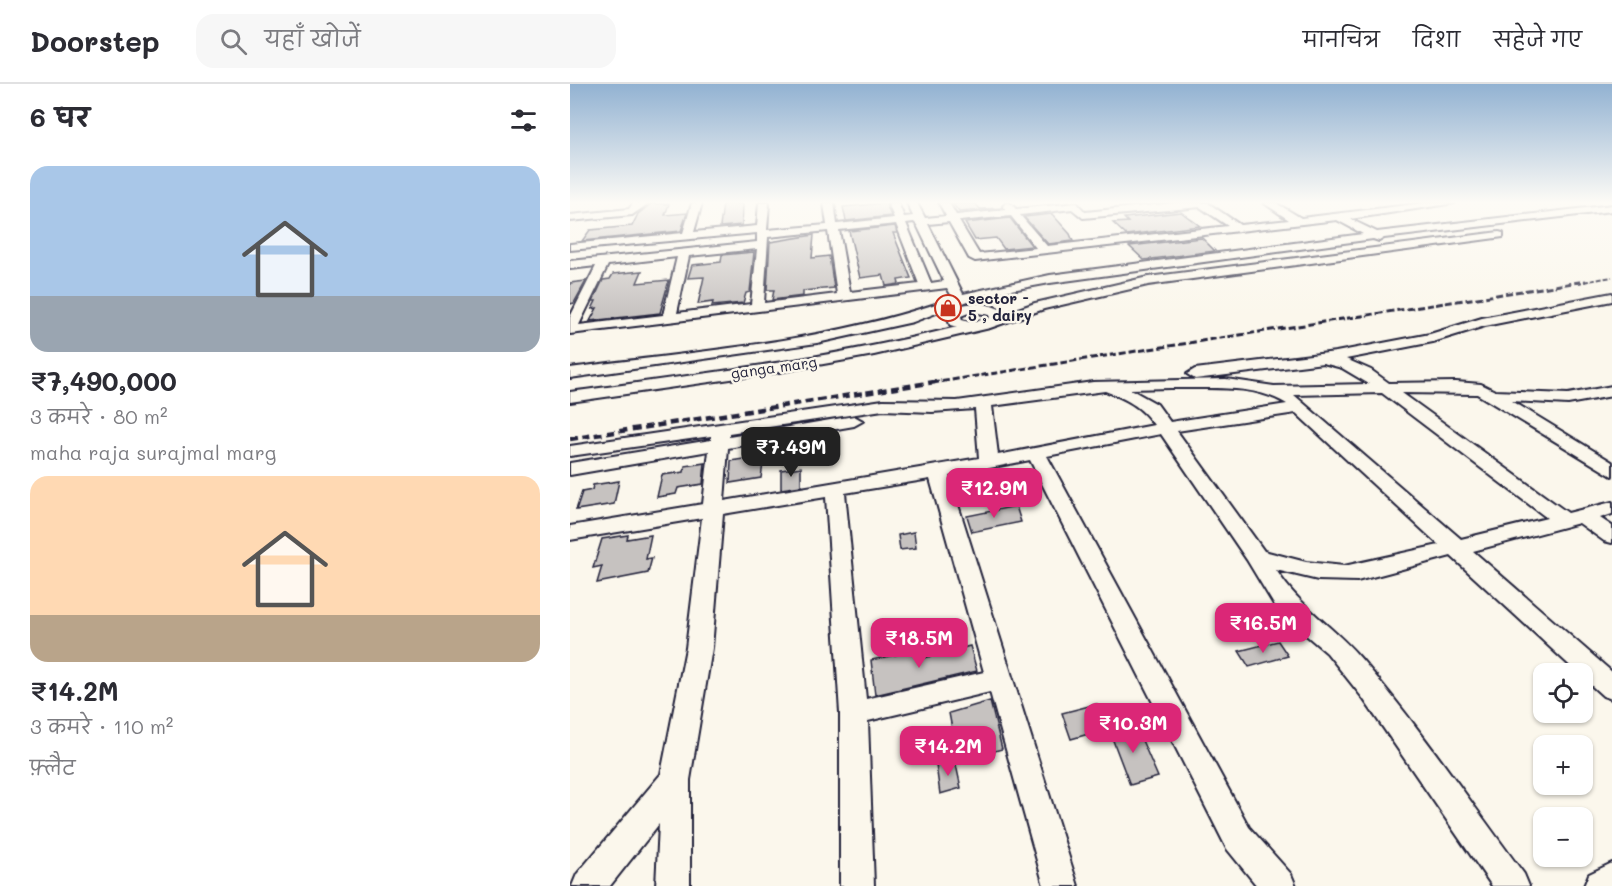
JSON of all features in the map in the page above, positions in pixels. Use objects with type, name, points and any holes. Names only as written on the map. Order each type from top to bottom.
[{"type":"street","points":[[570,247],[641,240]]},
{"type":"street","points":[[570,265],[684,253],[742,240]]},
{"type":"street","points":[[757,308],[762,240]]},
{"type":"street","points":[[836,240],[844,297]]},
{"type":"street","points":[[908,240],[926,287]]},
{"type":"street","points":[[938,240],[958,261]]},
{"type":"street","points":[[952,284],[958,261],[955,240]]},
{"type":"street","points":[[1036,240],[1044,250]]},
{"type":"street","points":[[958,261],[1133,240]]},
{"type":"street","points":[[970,305],[981,292],[1050,279],[1369,240]]},
{"type":"street","points":[[570,373],[818,339],[1023,292],[1371,240]]},
{"type":"street","name":"ganga marg","points":[[570,397],[825,361],[912,344],[1102,291],[1148,281],[1454,240]]},
{"type":"street","points":[[669,318],[684,253]]},
{"type":"street","points":[[570,329],[604,261]]},
{"type":"street","points":[[570,329],[952,284]]},
{"type":"street","points":[[952,284],[970,305],[997,313],[996,320]]},
{"type":"street","points":[[570,451],[720,436],[890,415],[905,408],[983,403],[1315,360],[1433,339],[1482,322],[1612,297]]},
{"type":"street","name":"ganga marg","points":[[570,383],[870,340],[954,315],[970,305]]},
{"type":"street","points":[[954,315],[955,322],[961,325],[976,326]]},
{"type":"street","points":[[1315,360],[1356,368],[1574,518],[1612,536]]},
{"type":"street","points":[[1133,383],[1253,384],[1277,390],[1471,387],[1491,394],[1612,470]]},
{"type":"street","points":[[1107,386],[1147,403],[1256,556],[1281,597],[1294,612],[1336,646],[1371,689],[1512,886]]},
{"type":"street","points":[[1277,390],[1301,407],[1612,688]]},
{"type":"street","points":[[1491,394],[1568,399],[1612,391]]},
{"type":"street","points":[[983,403],[989,462]]},
{"type":"street","points":[[570,533],[835,491],[1165,428],[1301,407]]},
{"type":"street","points":[[570,469],[720,436]]},
{"type":"street","points":[[673,886],[675,780],[699,648],[720,436]]},
{"type":"street","points":[[1036,453],[1238,838],[1279,886]]},
{"type":"street","points":[[938,472],[1061,886]]},
{"type":"street","points":[[835,491],[854,713],[857,886]]},
{"type":"street","points":[[1256,556],[1305,571],[1332,576],[1357,573],[1612,508]]},
{"type":"street","points":[[854,713],[1000,678]]},
{"type":"street","points":[[588,886],[675,780]]},
{"type":"street","points":[[1601,886],[1612,880]]},
{"type":"building","points":[[814,240],[812,258],[829,256],[834,288],[803,291],[803,296],[772,300],[774,290],[767,290],[770,242]]},
{"type":"building","points":[[851,240],[896,240],[911,278],[898,280],[899,284],[886,286],[883,275],[860,278]]},
{"type":"building","points":[[998,240],[1028,240],[1032,246],[1004,249]]},
{"type":"building","points":[[1045,240],[1073,241],[1048,244]]},
{"type":"building","points":[[1180,240],[1204,240],[1215,251],[1144,260],[1129,246]]},
{"type":"building","points":[[754,252],[750,292],[746,293],[743,303],[712,306],[713,302],[698,304],[704,277],[688,278],[692,265],[721,262],[722,255]]},
{"type":"building","points":[[642,271],[637,283],[669,280],[660,313],[590,321],[597,308],[592,309],[596,301],[593,301],[603,280],[610,279],[613,274]]},
{"type":"building","points":[[586,281],[574,303],[570,304],[570,283]]},
{"type":"building","points":[[764,456],[761,478],[730,483],[731,461]]},
{"type":"building","points":[[705,463],[703,484],[678,488],[676,494],[657,497],[662,475],[684,472],[685,466]]},
{"type":"building","points":[[801,467],[801,486],[781,489],[781,470]]},
{"type":"building","points":[[619,481],[614,504],[576,510],[582,492],[592,490],[593,485]]},
{"type":"building","points":[[1016,506],[1021,522],[972,532],[967,516]]},
{"type":"building","points":[[914,532],[916,548],[900,550],[898,535]]},
{"type":"building","points":[[628,535],[627,539],[651,535],[646,559],[652,558],[648,573],[597,583],[602,566],[593,568],[602,539]]},
{"type":"building","points":[[1278,641],[1288,656],[1249,667],[1239,651]]},
{"type":"building","points":[[970,646],[977,671],[875,695],[871,660],[918,650],[920,659]]},
{"type":"building","points":[[990,701],[1002,749],[958,761],[949,713]]},
{"type":"building","points":[[1097,704],[1106,729],[1071,739],[1062,713]]},
{"type":"building","points":[[1134,722],[1158,777],[1130,785],[1109,730]]},
{"type":"building","points":[[955,760],[961,788],[940,794],[936,765]]},
{"type":"railway","points":[[1577,283],[1612,277]]},
{"type":"railway","points":[[932,383],[1586,281]]},
{"type":"railway","points":[[570,439],[941,381]]},
{"type":"place","name":"sector - 5 , dairy","points":[[948,308]]}]
